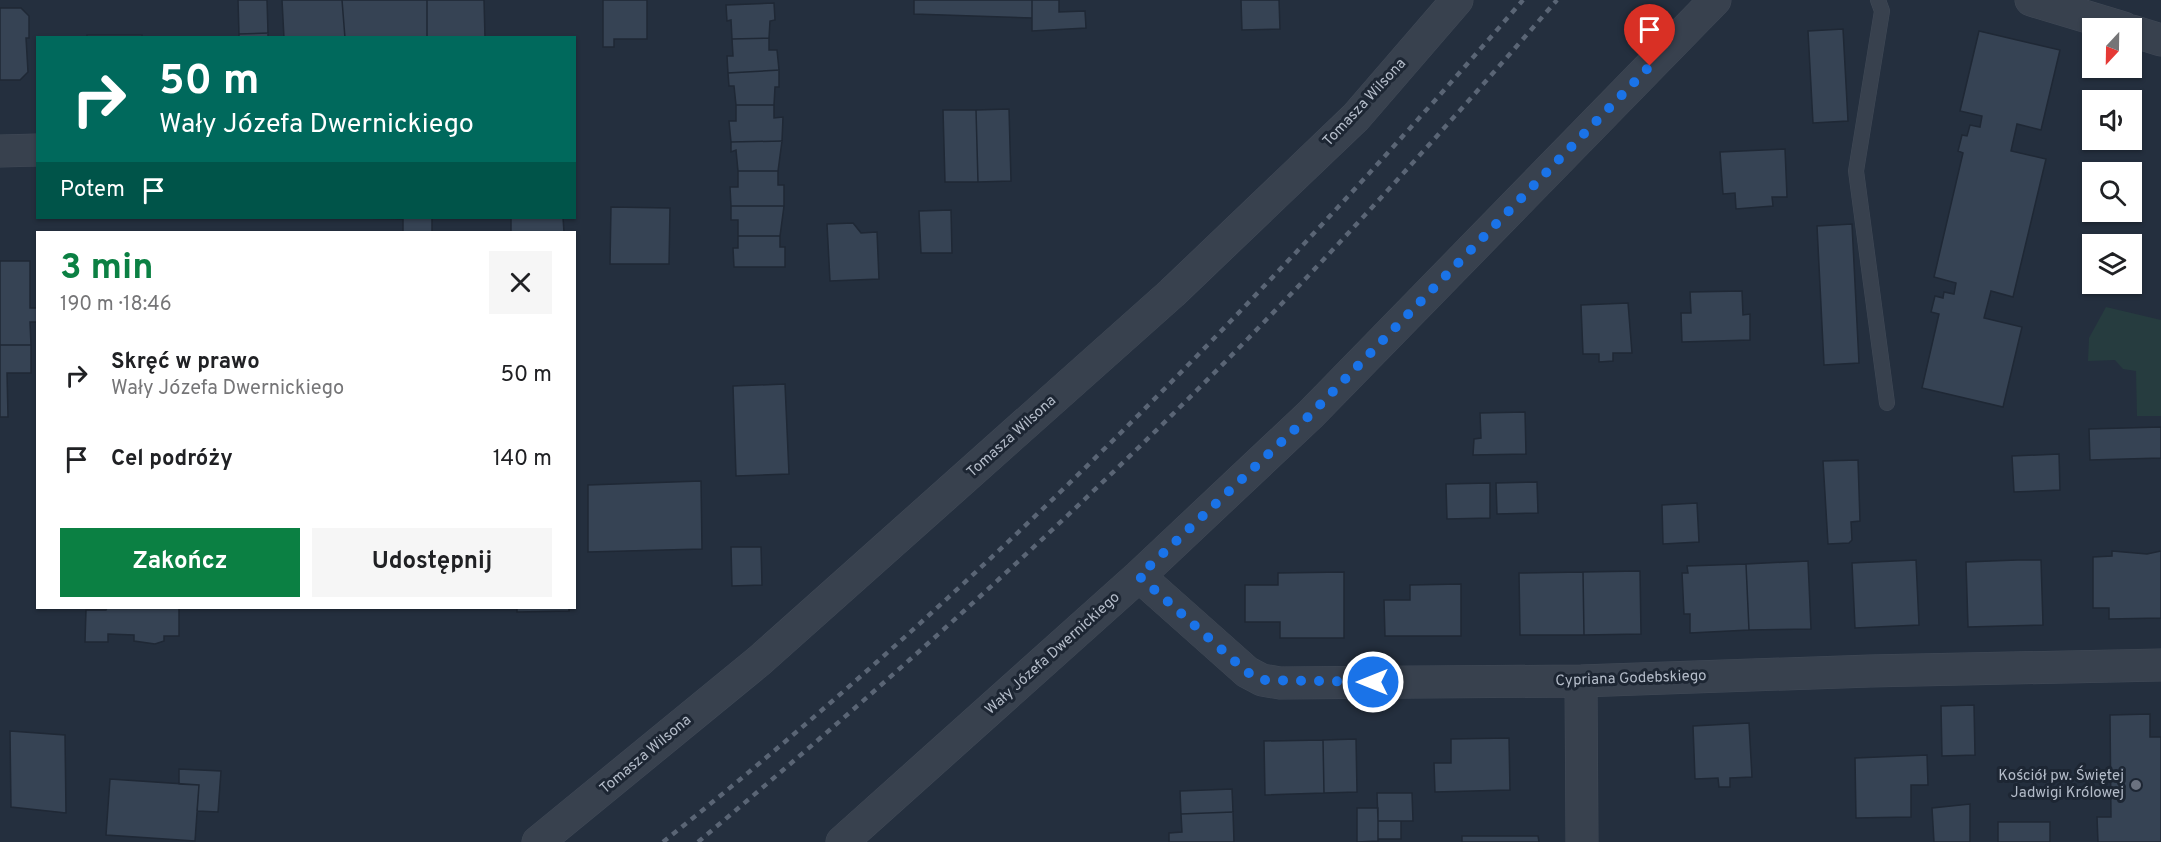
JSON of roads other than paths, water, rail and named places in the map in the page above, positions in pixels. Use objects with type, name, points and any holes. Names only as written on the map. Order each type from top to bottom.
[{"type":"street","name":"Tomasza Wilsona","points":[[538,842],[759,661],[1172,293],[1356,117],[1457,0]]},
{"type":"street","name":"Wały Józefa Dwernickiego","points":[[842,842],[1139,576],[1311,414],[1715,0]]},
{"type":"street","points":[[2031,0],[2091,18]]},
{"type":"street","points":[[2142,34],[2161,40]]},
{"type":"street","points":[[0,151],[36,150]]},
{"type":"street","name":"Cypriana Godebskiego","points":[[1139,576],[1247,672],[1262,680],[1280,683],[1581,681],[1870,671],[2161,665]]},
{"type":"street","points":[[1581,681],[1582,842]]},
{"type":"lane","points":[[1878,0],[1882,10],[1856,171],[1887,403]]},
{"type":"railway","points":[[663,842],[893,648],[1004,546],[1112,441],[1219,334],[1322,224],[1523,0]]},
{"type":"railway","points":[[698,842],[970,606],[1166,421],[1355,226],[1557,0]]},
{"type":"place","name":"Kościół pw. Świętej Jadwigi Królowej","points":[[2136,785]]}]
